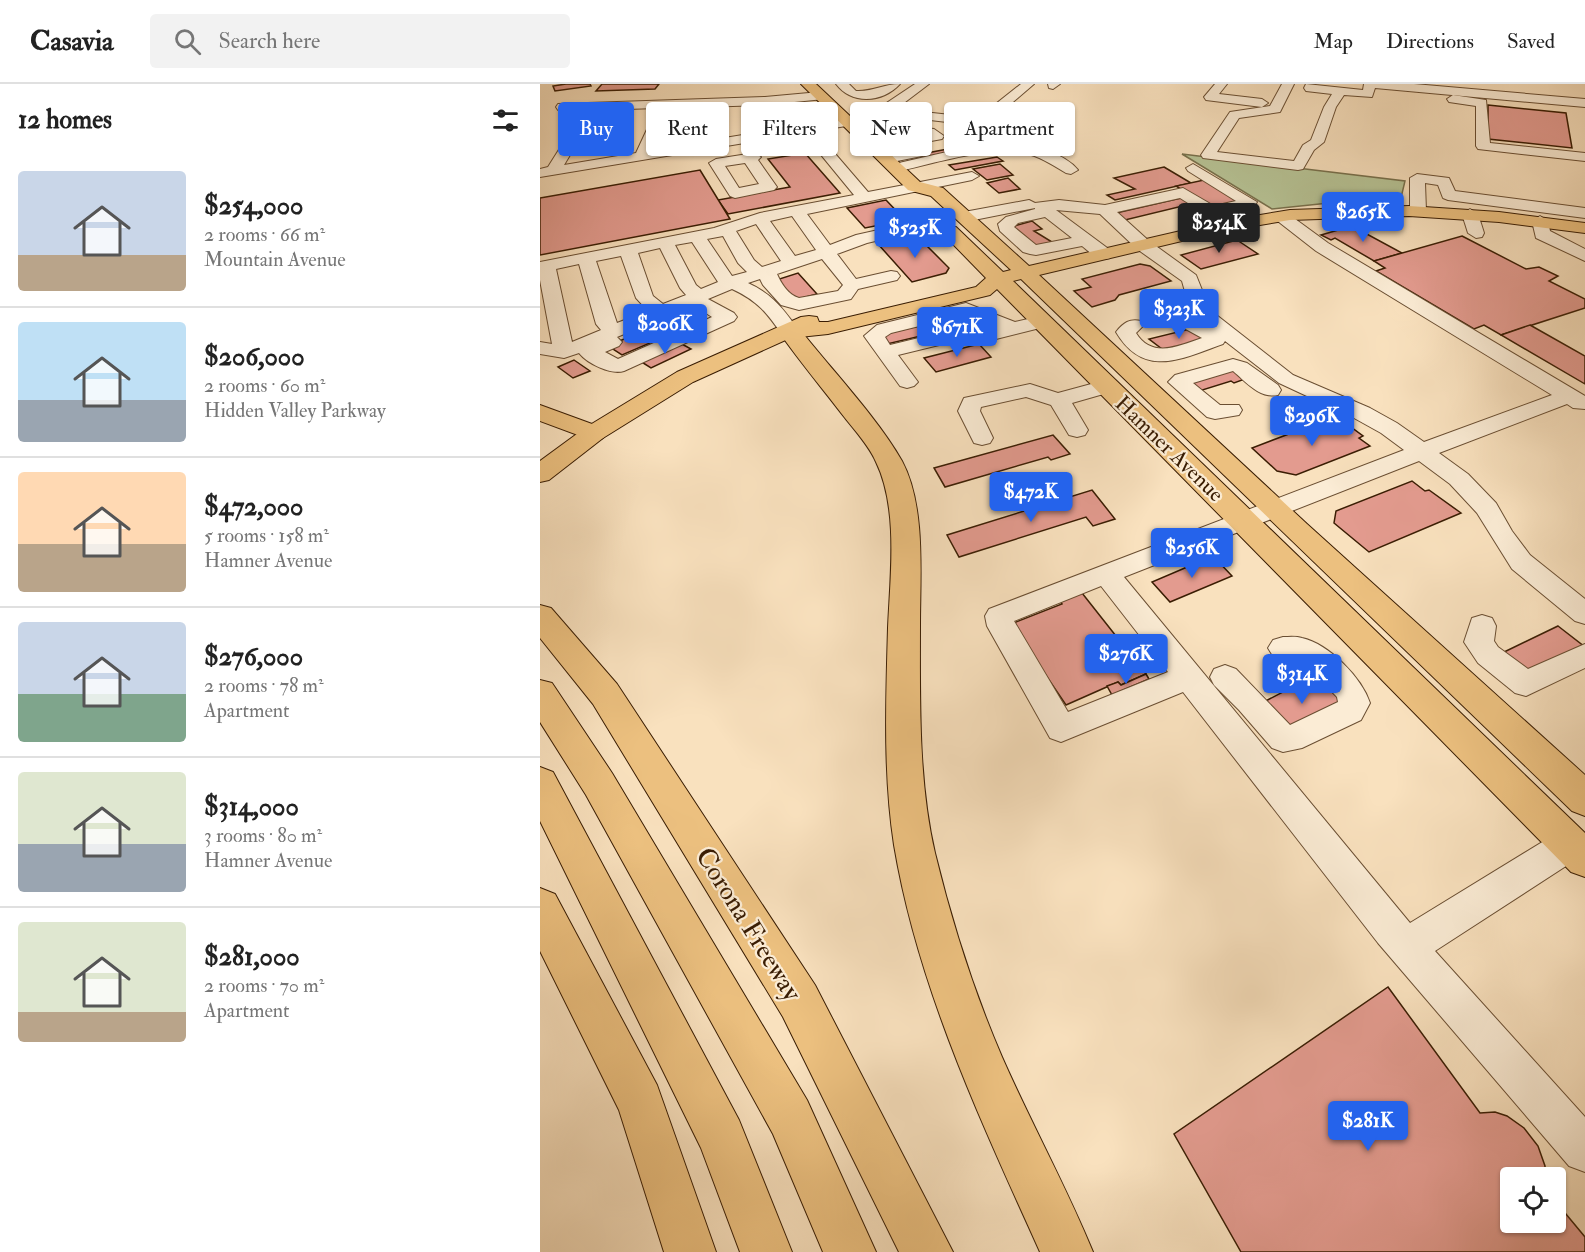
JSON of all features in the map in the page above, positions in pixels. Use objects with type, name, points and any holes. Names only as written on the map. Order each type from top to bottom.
[{"type":"main road","name":"Hamner Avenue","points":[[808,84],[823,102]]},
{"type":"main road","name":"Hamner Avenue","points":[[838,137],[890,164],[914,186],[937,192],[1025,272],[1135,378],[1258,513],[1577,851]]},
{"type":"main road","name":"Hamner Avenue","points":[[914,186],[916,195],[997,279],[1106,386],[1258,513],[1585,799]]},
{"type":"main road","points":[[540,474],[594,433],[685,377],[818,317],[970,280],[997,279],[1143,245],[1209,219],[1330,212],[1418,211],[1540,221],[1585,228]]},
{"type":"main road","points":[[778,337],[927,311],[983,291],[997,279]]},
{"type":"main road","points":[[778,337],[871,434],[890,462],[894,474],[905,532],[906,753],[914,844],[932,921],[959,1008],[998,1104],[1067,1252]]},
{"type":"main road","points":[[540,412],[594,433]]},
{"type":"main road","name":"Corona Freeway","points":[[540,616],[605,694],[799,1002],[927,1252]]},
{"type":"main road","points":[[540,693],[599,784],[790,1117],[850,1252]]},
{"type":"main road","points":[[540,783],[722,1137],[766,1252]]},
{"type":"main road","points":[[540,908],[640,1102],[690,1252]]},
{"type":"street","points":[[842,84],[852,94],[869,96],[878,94],[894,84]]},
{"type":"street","points":[[898,102],[923,84]]},
{"type":"street","points":[[1006,102],[1028,84]]},
{"type":"street","points":[[1312,84],[1310,88],[1368,94],[1372,84],[1455,91],[1485,87],[1538,88]]},
{"type":"street","points":[[1218,87],[1210,97],[1282,92],[1275,109],[1235,115],[1208,154],[1298,166],[1308,148],[1317,142],[1330,107],[1340,92]]},
{"type":"street","points":[[1485,87],[1585,103]]},
{"type":"street","points":[[1455,91],[1452,100],[1482,103],[1483,146],[1585,157]]},
{"type":"street","points":[[572,102],[562,100],[663,98],[736,107],[820,96]]},
{"type":"street","points":[[905,97],[929,99]]},
{"type":"street","points":[[628,102],[663,98]]},
{"type":"street","points":[[641,157],[663,98]]},
{"type":"street","points":[[850,134],[838,137],[864,197]]},
{"type":"street","points":[[546,172],[641,157],[729,137],[741,137]]},
{"type":"street","points":[[890,164],[1000,148],[1024,149],[1060,163],[1071,170]]},
{"type":"street","points":[[546,172],[558,155]]},
{"type":"street","points":[[698,165],[759,156]]},
{"type":"street","points":[[890,164],[911,156]]},
{"type":"street","points":[[716,163],[735,193],[769,187],[749,158]]},
{"type":"street","points":[[1179,213],[1191,211],[1209,219],[1249,202],[1193,168]]},
{"type":"street","points":[[564,352],[561,331],[543,267],[697,236],[760,218],[831,202],[972,176]]},
{"type":"street","points":[[1418,211],[1417,178],[1444,181],[1448,195],[1585,213]]},
{"type":"street","points":[[1085,240],[1036,250],[1029,248],[1006,228],[1006,224],[1045,208],[1059,205],[1105,210],[1183,193],[1209,219]]},
{"type":"street","points":[[788,267],[768,279],[791,303],[808,303],[839,296],[846,293],[852,285],[896,282],[831,202]]},
{"type":"street","points":[[964,217],[1026,204],[1045,208],[1104,254]]},
{"type":"street","points":[[796,210],[852,285]]},
{"type":"street","points":[[1105,210],[1143,245],[1190,279],[1193,283],[1199,311],[1244,346],[1296,384],[1362,413],[1401,435],[1459,479],[1487,509],[1502,536],[1521,562],[1585,614]]},
{"type":"street","points":[[1470,214],[1476,233]]},
{"type":"street","points":[[1281,216],[1322,248],[1577,400]]},
{"type":"street","points":[[760,218],[788,267]]},
{"type":"street","points":[[540,348],[564,352],[731,282],[759,273],[830,257],[854,230],[941,221]]},
{"type":"street","points":[[1122,226],[1145,221]]},
{"type":"street","points":[[1540,221],[1542,234],[1585,256]]},
{"type":"street","points":[[727,229],[747,263],[759,273]]},
{"type":"street","points":[[697,236],[726,280],[759,295],[778,314],[778,337]]},
{"type":"street","points":[[665,242],[689,288],[699,296]]},
{"type":"street","points":[[586,258],[606,324],[615,340],[589,352],[617,368],[727,317],[702,303],[685,310],[668,309],[645,298],[628,250]]},
{"type":"street","points":[[731,282],[733,291],[760,311],[778,337]]},
{"type":"street","points":[[715,310],[743,298]]},
{"type":"street","points":[[907,382],[874,336],[884,328],[927,311],[966,309],[1014,329]]},
{"type":"street","points":[[1134,325],[1126,332],[1129,339],[1149,355],[1159,357],[1216,340],[1207,331],[1187,324],[1174,314]]},
{"type":"street","points":[[885,352],[972,331],[996,333],[1041,322]]},
{"type":"street","points":[[1135,378],[1244,346]]},
{"type":"street","points":[[1231,410],[1215,412],[1179,382],[1233,365],[1240,367],[1277,395]]},
{"type":"street","points":[[982,438],[969,411],[972,403],[1030,390],[1037,395],[1059,400],[1106,386]]},
{"type":"street","points":[[1059,400],[1077,430]]},
{"type":"street","points":[[1190,676],[1060,729],[1001,626],[999,616],[1422,450],[1577,400]]},
{"type":"street","points":[[1107,574],[1406,947],[1585,1150]]},
{"type":"street","points":[[1482,626],[1479,642],[1488,656],[1526,684],[1585,655]]},
{"type":"street","points":[[1225,677],[1250,701],[1283,739],[1291,740],[1350,711],[1354,703],[1351,692],[1324,664],[1300,648],[1283,648]]},
{"type":"street","points":[[1406,947],[1577,851]]},
{"type":"green space","points":[[1182,154],[1405,181],[1400,202],[1329,203],[1272,209]]},
{"type":"building","points":[[590,84],[591,86],[555,91],[553,86]]},
{"type":"building","points":[[602,84],[659,84],[655,89],[596,91]]},
{"type":"building","points":[[1488,105],[1566,113],[1572,148],[1488,139]]},
{"type":"building","points":[[944,150],[944,155],[932,157],[932,152]]},
{"type":"building","points":[[808,156],[840,193],[728,214],[718,200],[790,187],[768,159]]},
{"type":"building","points":[[997,157],[1003,161],[955,170],[949,165]]},
{"type":"building","points":[[1000,164],[1013,175],[987,180],[973,169]]},
{"type":"building","points":[[1164,167],[1191,183],[1115,200],[1107,195],[1135,189],[1114,178]]},
{"type":"building","points":[[700,170],[730,219],[540,255],[540,198]]},
{"type":"building","points":[[1008,178],[1020,189],[999,193],[987,183]]},
{"type":"building","points":[[1204,180],[1243,203],[1214,210],[1176,186]]},
{"type":"building","points":[[1181,198],[1191,204],[1125,220],[1116,213]]},
{"type":"building","points":[[886,200],[905,220],[865,228],[847,208]]},
{"type":"building","points":[[1032,221],[1042,229],[1034,231],[1052,242],[1033,247],[1007,228]]},
{"type":"building","points":[[1352,226],[1402,253],[1374,261],[1335,238],[1331,240],[1321,235]]},
{"type":"building","points":[[917,236],[949,268],[946,273],[912,282],[878,244]]},
{"type":"building","points":[[1462,236],[1526,269],[1539,267],[1558,276],[1549,281],[1585,299],[1585,308],[1501,335],[1484,325],[1474,329],[1376,271],[1385,268],[1374,261]]},
{"type":"building","points":[[1237,240],[1258,254],[1201,269],[1181,255]]},
{"type":"building","points":[[1140,264],[1150,266],[1171,281],[1119,295],[1115,300],[1092,307],[1074,291],[1091,287],[1082,279]]},
{"type":"building","points":[[798,273],[817,294],[791,301],[773,281]]},
{"type":"building","points":[[689,311],[704,320],[622,355],[608,346]]},
{"type":"building","points":[[964,315],[972,324],[887,344],[881,335]]},
{"type":"building","points":[[1530,325],[1585,356],[1585,384],[1501,335]]},
{"type":"building","points":[[1194,328],[1210,340],[1166,352],[1149,339]]},
{"type":"building","points":[[680,343],[691,349],[651,368],[640,361]]},
{"type":"building","points":[[979,344],[991,357],[936,372],[924,358]]},
{"type":"building","points":[[574,360],[590,371],[573,378],[558,367]]},
{"type":"building","points":[[1237,368],[1245,379],[1234,383],[1231,381],[1196,392],[1184,382]]},
{"type":"building","points":[[1336,416],[1363,436],[1359,438],[1370,446],[1296,475],[1277,471],[1252,448]]},
{"type":"building","points":[[1053,435],[1070,454],[1051,460],[1048,457],[945,487],[934,468]]},
{"type":"building","points":[[1412,481],[1461,513],[1369,552],[1334,523],[1336,511]]},
{"type":"building","points":[[1092,490],[1115,519],[1093,526],[1086,517],[959,557],[947,535]]},
{"type":"building","points":[[1213,556],[1232,576],[1170,602],[1152,582]]},
{"type":"building","points":[[1082,593],[1146,674],[1121,685],[1118,682],[1066,705],[1011,624],[1062,604],[1060,601]]},
{"type":"building","points":[[1558,626],[1585,647],[1527,677],[1500,654]]},
{"type":"building","points":[[1146,674],[1149,679],[1112,695],[1107,686],[1118,682],[1121,685]]},
{"type":"building","points":[[1320,679],[1346,705],[1286,733],[1260,704],[1302,682],[1306,687]]},
{"type":"building","points":[[1388,987],[1480,1113],[1495,1112],[1507,1116],[1524,1128],[1538,1146],[1545,1167],[1500,1167],[1500,1233],[1566,1233],[1566,1214],[1585,1237],[1585,1252],[1241,1252],[1174,1134]]}]
